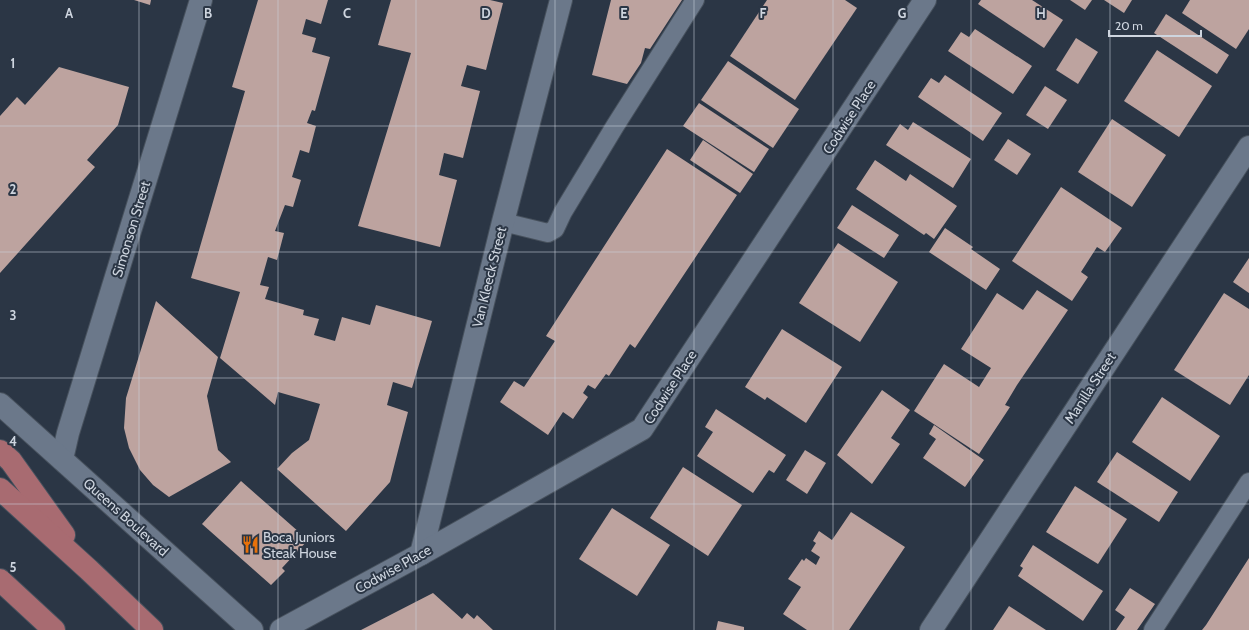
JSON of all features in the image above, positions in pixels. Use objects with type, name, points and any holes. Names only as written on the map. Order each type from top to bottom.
[{"type":"main road","points":[[0,451],[11,461],[89,570]]},
{"type":"main road","points":[[0,490],[89,570],[152,630]]},
{"type":"main road","points":[[0,580],[54,630]]},
{"type":"street","name":"Simonson Street","points":[[62,459],[68,433],[201,0]]},
{"type":"street","name":"Van Kleeck Street","points":[[421,554],[503,222],[561,0]]},
{"type":"street","name":"Codwise Place","points":[[281,630],[421,554],[642,429],[926,0]]},
{"type":"street","name":"Manilla Street","points":[[931,630],[1249,147]]},
{"type":"street","name":"Queens Boulevard","points":[[0,404],[252,630]]},
{"type":"lane","points":[[503,222],[548,233],[555,229],[563,212],[615,126],[695,0]]},
{"type":"lane","points":[[1153,630],[1249,482]]},
{"type":"building","points":[[134,0],[151,0],[150,5]]},
{"type":"building","points":[[258,0],[328,0],[321,24],[306,19],[302,34],[316,38],[312,52],[330,57],[315,111],[312,110],[307,123],[316,126],[309,153],[300,150],[292,177],[301,180],[293,207],[285,205],[275,231],[284,233],[277,260],[268,257],[260,285],[269,287],[265,299],[304,310],[303,315],[319,319],[314,335],[335,341],[342,317],[370,325],[376,305],[432,321],[412,388],[393,382],[387,405],[408,412],[390,482],[346,531],[277,469],[292,453],[309,440],[320,404],[278,392],[275,405],[220,358],[240,292],[191,278],[245,91],[232,87]]},
{"type":"building","points":[[391,0],[490,0],[503,3],[486,70],[467,65],[461,86],[480,91],[463,158],[444,153],[439,175],[457,180],[440,247],[358,226],[411,53],[378,45]]},
{"type":"building","points":[[611,0],[682,0],[650,49],[645,48],[641,63],[627,84],[592,75]]},
{"type":"building","points":[[767,0],[845,0],[857,8],[795,100],[730,56]]},
{"type":"building","points":[[981,0],[1032,0],[1063,20],[1044,48],[978,4]]},
{"type":"building","points":[[1070,0],[1092,0],[1085,10]]},
{"type":"building","points":[[1104,0],[1132,0],[1124,13]]},
{"type":"building","points":[[1190,0],[1249,0],[1249,29],[1236,49],[1182,13]]},
{"type":"building","points":[[1166,14],[1229,55],[1217,74],[1154,33]]},
{"type":"building","points":[[975,29],[1032,66],[1013,94],[948,51],[961,32],[969,37]]},
{"type":"building","points":[[1076,38],[1098,52],[1078,84],[1056,70]]},
{"type":"building","points":[[1157,50],[1212,86],[1179,137],[1124,101]]},
{"type":"building","points":[[728,61],[799,109],[773,148],[701,100]]},
{"type":"building","points":[[59,67],[129,87],[118,125],[87,160],[95,167],[0,273],[0,116],[17,97],[25,105]]},
{"type":"building","points":[[945,75],[1002,113],[983,141],[918,97],[931,78],[939,83]]},
{"type":"building","points":[[1045,86],[1067,100],[1048,129],[1026,115]]},
{"type":"building","points":[[699,103],[769,149],[754,172],[683,126]]},
{"type":"building","points":[[1112,119],[1166,155],[1132,207],[1078,172]]},
{"type":"building","points":[[913,122],[971,159],[953,188],[886,145],[900,124],[908,130]]},
{"type":"building","points":[[1008,139],[1031,154],[1017,175],[994,160]]},
{"type":"building","points":[[703,140],[753,174],[740,193],[690,160]]},
{"type":"building","points":[[667,149],[737,195],[635,348],[630,344],[609,376],[606,374],[595,389],[588,385],[583,393],[588,397],[573,419],[563,412],[548,435],[500,402],[514,381],[524,387],[555,341],[546,336]]},
{"type":"building","points":[[875,160],[906,181],[910,174],[957,206],[934,239],[926,233],[924,235],[856,189]]},
{"type":"building","points":[[1061,187],[1122,228],[1105,252],[1097,247],[1081,272],[1088,277],[1072,301],[1012,261]]},
{"type":"building","points":[[852,205],[899,235],[884,258],[837,228]]},
{"type":"building","points":[[945,228],[973,247],[971,249],[1000,269],[986,290],[929,252]]},
{"type":"building","points":[[838,243],[898,282],[860,342],[799,303]]},
{"type":"building","points":[[1249,258],[1249,293],[1233,282]]},
{"type":"building","points":[[1037,290],[1068,310],[1017,385],[1005,405],[1010,407],[979,454],[914,411],[944,364],[979,387],[991,368],[961,349],[997,293],[1023,310]]},
{"type":"building","points":[[1224,293],[1249,309],[1249,375],[1230,405],[1174,370]]},
{"type":"building","points":[[156,301],[218,357],[207,396],[218,450],[231,462],[169,497],[153,485],[140,470],[129,448],[124,428],[126,398]]},
{"type":"building","points":[[782,329],[842,367],[806,423],[767,397],[765,400],[745,387]]},
{"type":"building","points":[[882,390],[910,410],[891,438],[900,444],[872,484],[837,455]]},
{"type":"building","points":[[1162,397],[1220,436],[1190,481],[1132,442]]},
{"type":"building","points":[[716,409],[786,455],[774,473],[769,470],[753,493],[697,456],[713,432],[705,427]]},
{"type":"building","points":[[934,425],[984,460],[965,487],[923,458],[936,439],[929,434]]},
{"type":"building","points":[[805,450],[826,463],[807,494],[786,480]]},
{"type":"building","points":[[1117,452],[1178,492],[1159,522],[1097,482]]},
{"type":"building","points":[[683,467],[742,505],[708,556],[650,518]]},
{"type":"building","points":[[241,481],[308,540],[282,568],[285,571],[271,585],[202,524]]},
{"type":"building","points":[[1075,486],[1127,519],[1098,564],[1046,532]]},
{"type":"building","points":[[612,508],[670,545],[637,596],[579,559]]},
{"type":"building","points":[[851,512],[905,547],[849,630],[807,630],[783,614],[801,587],[788,579],[802,559],[804,561],[806,558],[816,565],[820,557],[811,551],[816,543],[813,541],[819,531],[832,540]]},
{"type":"building","points":[[1033,545],[1103,591],[1083,621],[1018,576],[1023,568],[1020,566]]},
{"type":"building","points":[[1249,558],[1249,630],[1202,630],[1206,625]]},
{"type":"building","points":[[1130,588],[1155,604],[1137,630],[1116,630],[1125,617],[1115,610]]},
{"type":"building","points":[[433,593],[462,619],[467,613],[474,619],[477,615],[493,630],[361,630]]},
{"type":"building","points":[[1009,606],[1046,630],[993,630]]},
{"type":"building","points":[[718,621],[744,627],[744,630],[716,630]]},
{"type":"place","name":"Boca Juniors Steak House","points":[[250,545]]}]
